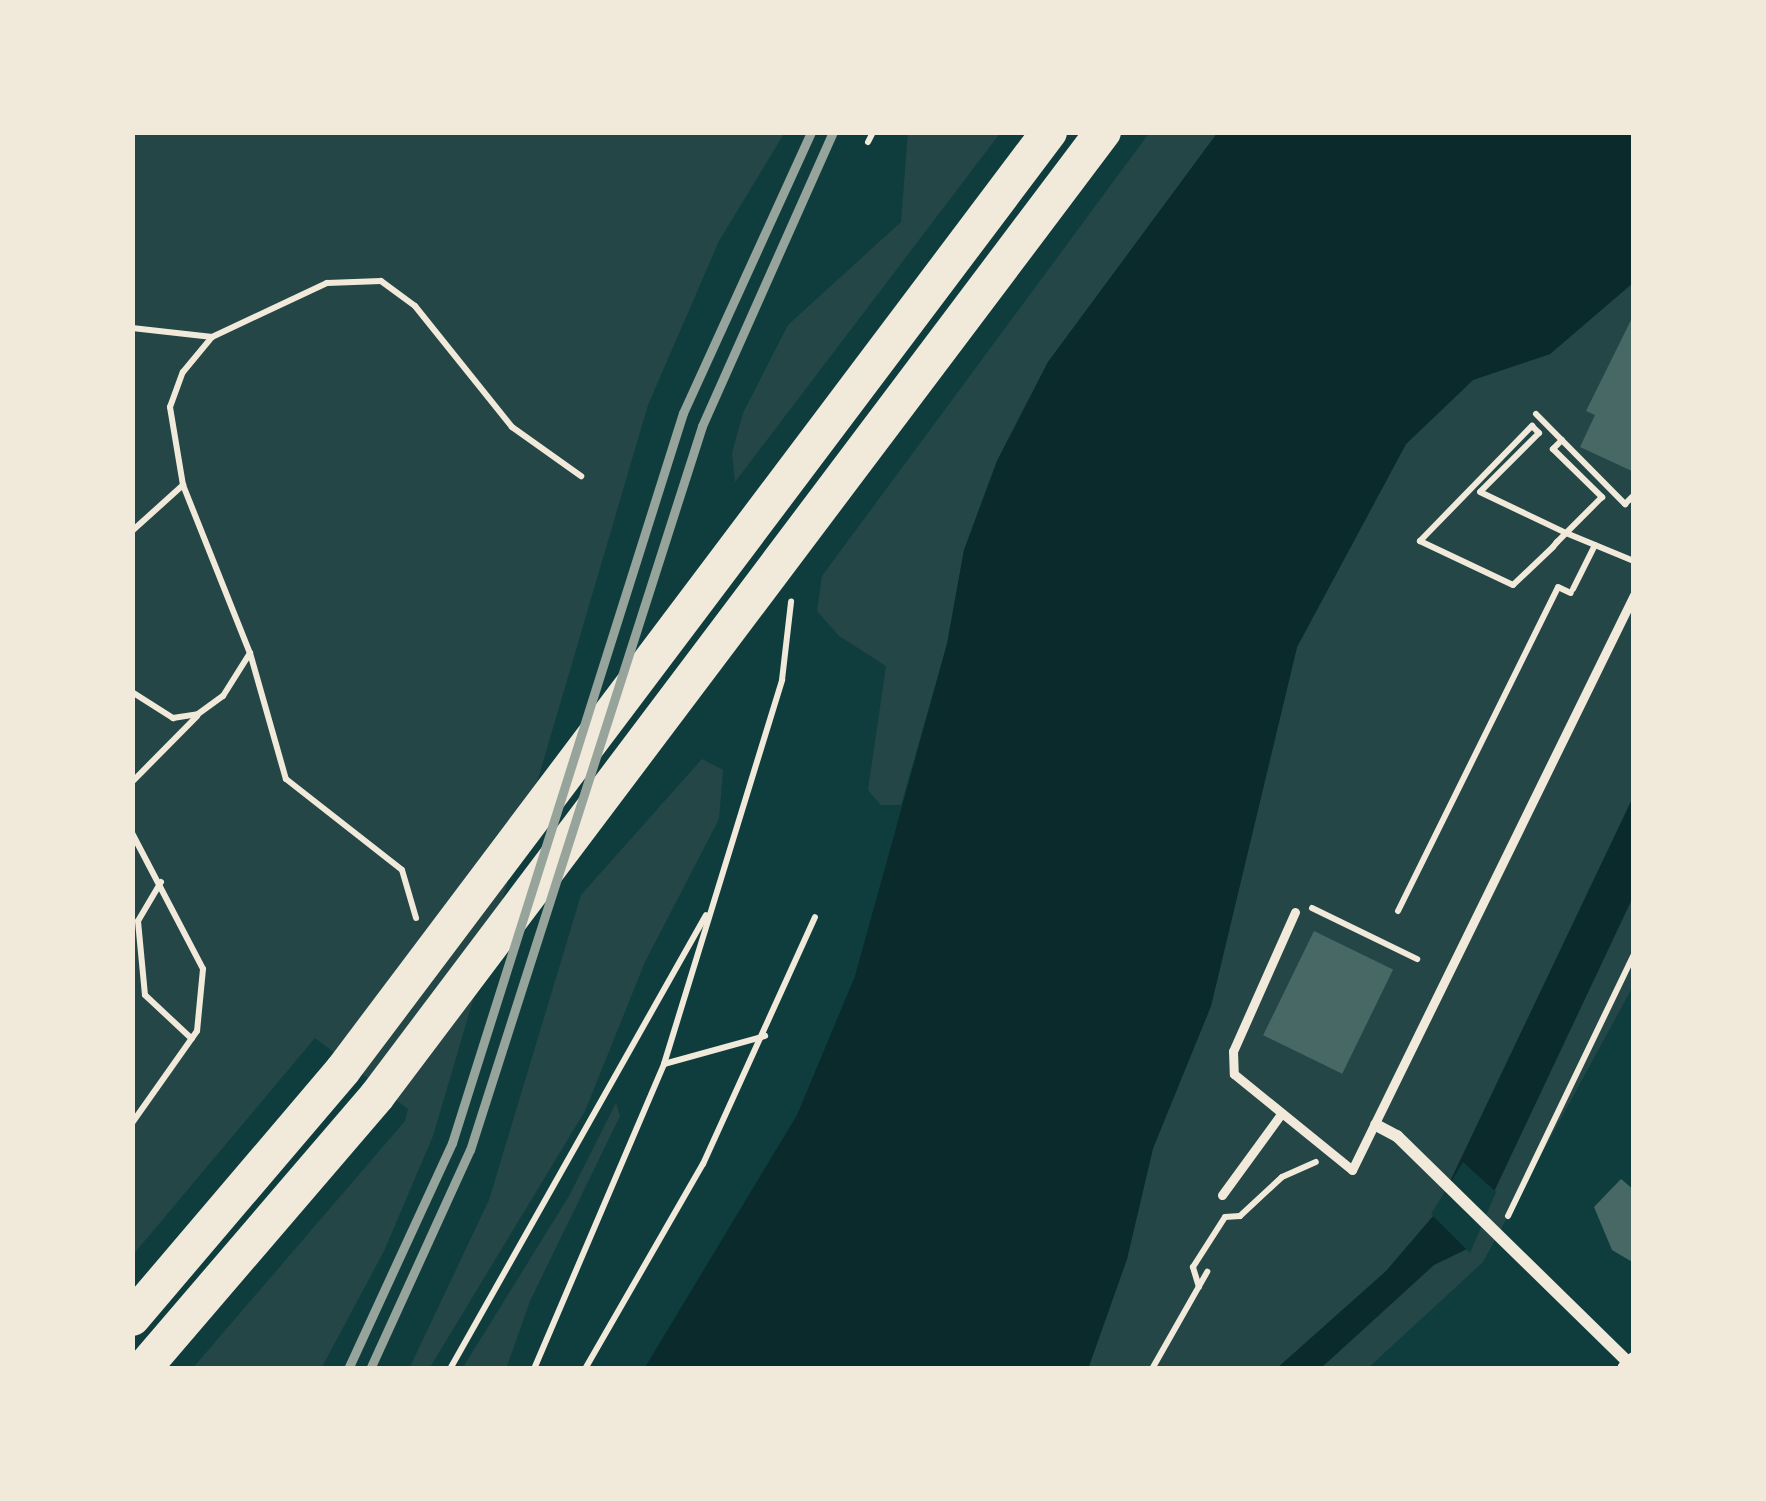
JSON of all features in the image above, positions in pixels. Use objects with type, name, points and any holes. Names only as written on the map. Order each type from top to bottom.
[{"type":"highway","points":[[132,1318],[343,1070],[1049,132]]},
{"type":"highway","points":[[143,1369],[377,1096],[1103,132]]},
{"type":"street","points":[[1376,1125],[1630,1365]]},
{"type":"lane","points":[[1295,912],[1232,1060],[1244,1086],[1352,1170],[1634,596]]},
{"type":"lane","points":[[1222,1195],[1281,1114]]},
{"type":"path","points":[[868,142],[873,132]]},
{"type":"path","points":[[132,328],[212,337],[328,283],[381,280],[416,306],[512,427],[581,476]]},
{"type":"path","points":[[212,337],[170,406],[183,484],[250,653],[286,779],[402,869],[418,940]]},
{"type":"path","points":[[1536,414],[1624,504],[1634,495]]},
{"type":"path","points":[[1562,440],[1553,449],[1602,497],[1567,533],[1513,586],[1419,535],[1532,426],[1539,433],[1480,492],[1567,533],[1634,561]]},
{"type":"path","points":[[132,531],[183,484]]},
{"type":"path","points":[[1414,910],[1399,908],[1558,587],[1572,591],[1595,545]]},
{"type":"path","points":[[534,1369],[664,1064],[782,680],[790,590]]},
{"type":"path","points":[[1539,624],[1553,630]]},
{"type":"path","points":[[132,782],[198,714],[223,696],[250,653]]},
{"type":"path","points":[[1521,662],[1534,667]]},
{"type":"path","points":[[132,692],[173,718],[198,714]]},
{"type":"path","points":[[1503,698],[1516,704]]},
{"type":"path","points":[[1480,745],[1493,752]]},
{"type":"path","points":[[1456,793],[1469,800]]},
{"type":"path","points":[[1437,830],[1451,837]]},
{"type":"path","points":[[132,832],[203,969],[192,1039],[132,1123]]},
{"type":"path","points":[[1420,867],[1433,874]]},
{"type":"path","points":[[161,882],[138,921],[145,994],[192,1039]]},
{"type":"path","points":[[450,1369],[712,907]]},
{"type":"path","points":[[1318,911],[1417,959]]},
{"type":"path","points":[[585,1369],[659,1247],[765,1036],[814,917]]},
{"type":"path","points":[[1510,1211],[1634,954]]},
{"type":"path","points":[[664,1064],[765,1036]]},
{"type":"path","points":[[1199,1287],[1193,1267],[1225,1216],[1240,1216],[1327,1150]]},
{"type":"path","points":[[1152,1369],[1208,1272]]},
{"type":"shaded area","points":[[132,132],[785,132],[719,241],[648,405],[433,1136],[384,1251],[321,1369],[192,1369],[405,1121],[408,1109],[315,1038],[132,1256]]},
{"type":"shaded area","points":[[908,132],[1001,132],[735,482],[732,453],[743,413],[788,325],[901,222]]},
{"type":"shaded area","points":[[1150,132],[1218,132],[1048,362],[997,461],[964,550],[947,644],[901,805],[881,805],[868,790],[886,666],[839,636],[817,611],[822,576]]},
{"type":"shaded area","points":[[1218,132],[1634,132],[1634,282],[1550,354],[1473,380],[1406,444],[1297,647],[1211,1006],[1153,1148],[1127,1259],[1088,1369],[644,1369],[797,1115],[855,976],[947,644],[964,550],[997,461],[1048,362]]},
{"type":"shaded area","points":[[1634,282],[1632,988],[1483,1262],[1367,1369],[1088,1369],[1127,1259],[1153,1149],[1211,1006],[1297,647],[1406,444],[1473,380],[1550,354]]},
{"type":"shaded area","points":[[702,759],[723,770],[719,819],[645,962],[585,1111],[429,1369],[409,1369],[489,1200],[581,895]]},
{"type":"shaded area","points":[[1634,795],[1634,895],[1467,1249],[1434,1265],[1320,1369],[1276,1369],[1386,1271],[1434,1215]]},
{"type":"shaded area","points":[[616,1103],[620,1116],[530,1301],[506,1369],[462,1369],[569,1196]]},
{"type":"pier","points":[[1463,1162],[1496,1192],[1470,1253],[1431,1214]]},
{"type":"building","points":[[1634,314],[1634,472],[1580,447],[1595,415],[1586,411]]},
{"type":"building","points":[[1314,931],[1393,970],[1342,1074],[1263,1035]]},
{"type":"building","points":[[1621,1179],[1634,1190],[1634,1263],[1612,1250],[1594,1207]]},
{"type":"railway","points":[[348,1369],[452,1143],[683,413],[811,132]]},
{"type":"railway","points":[[370,1369],[470,1150],[702,426],[833,132]]}]
